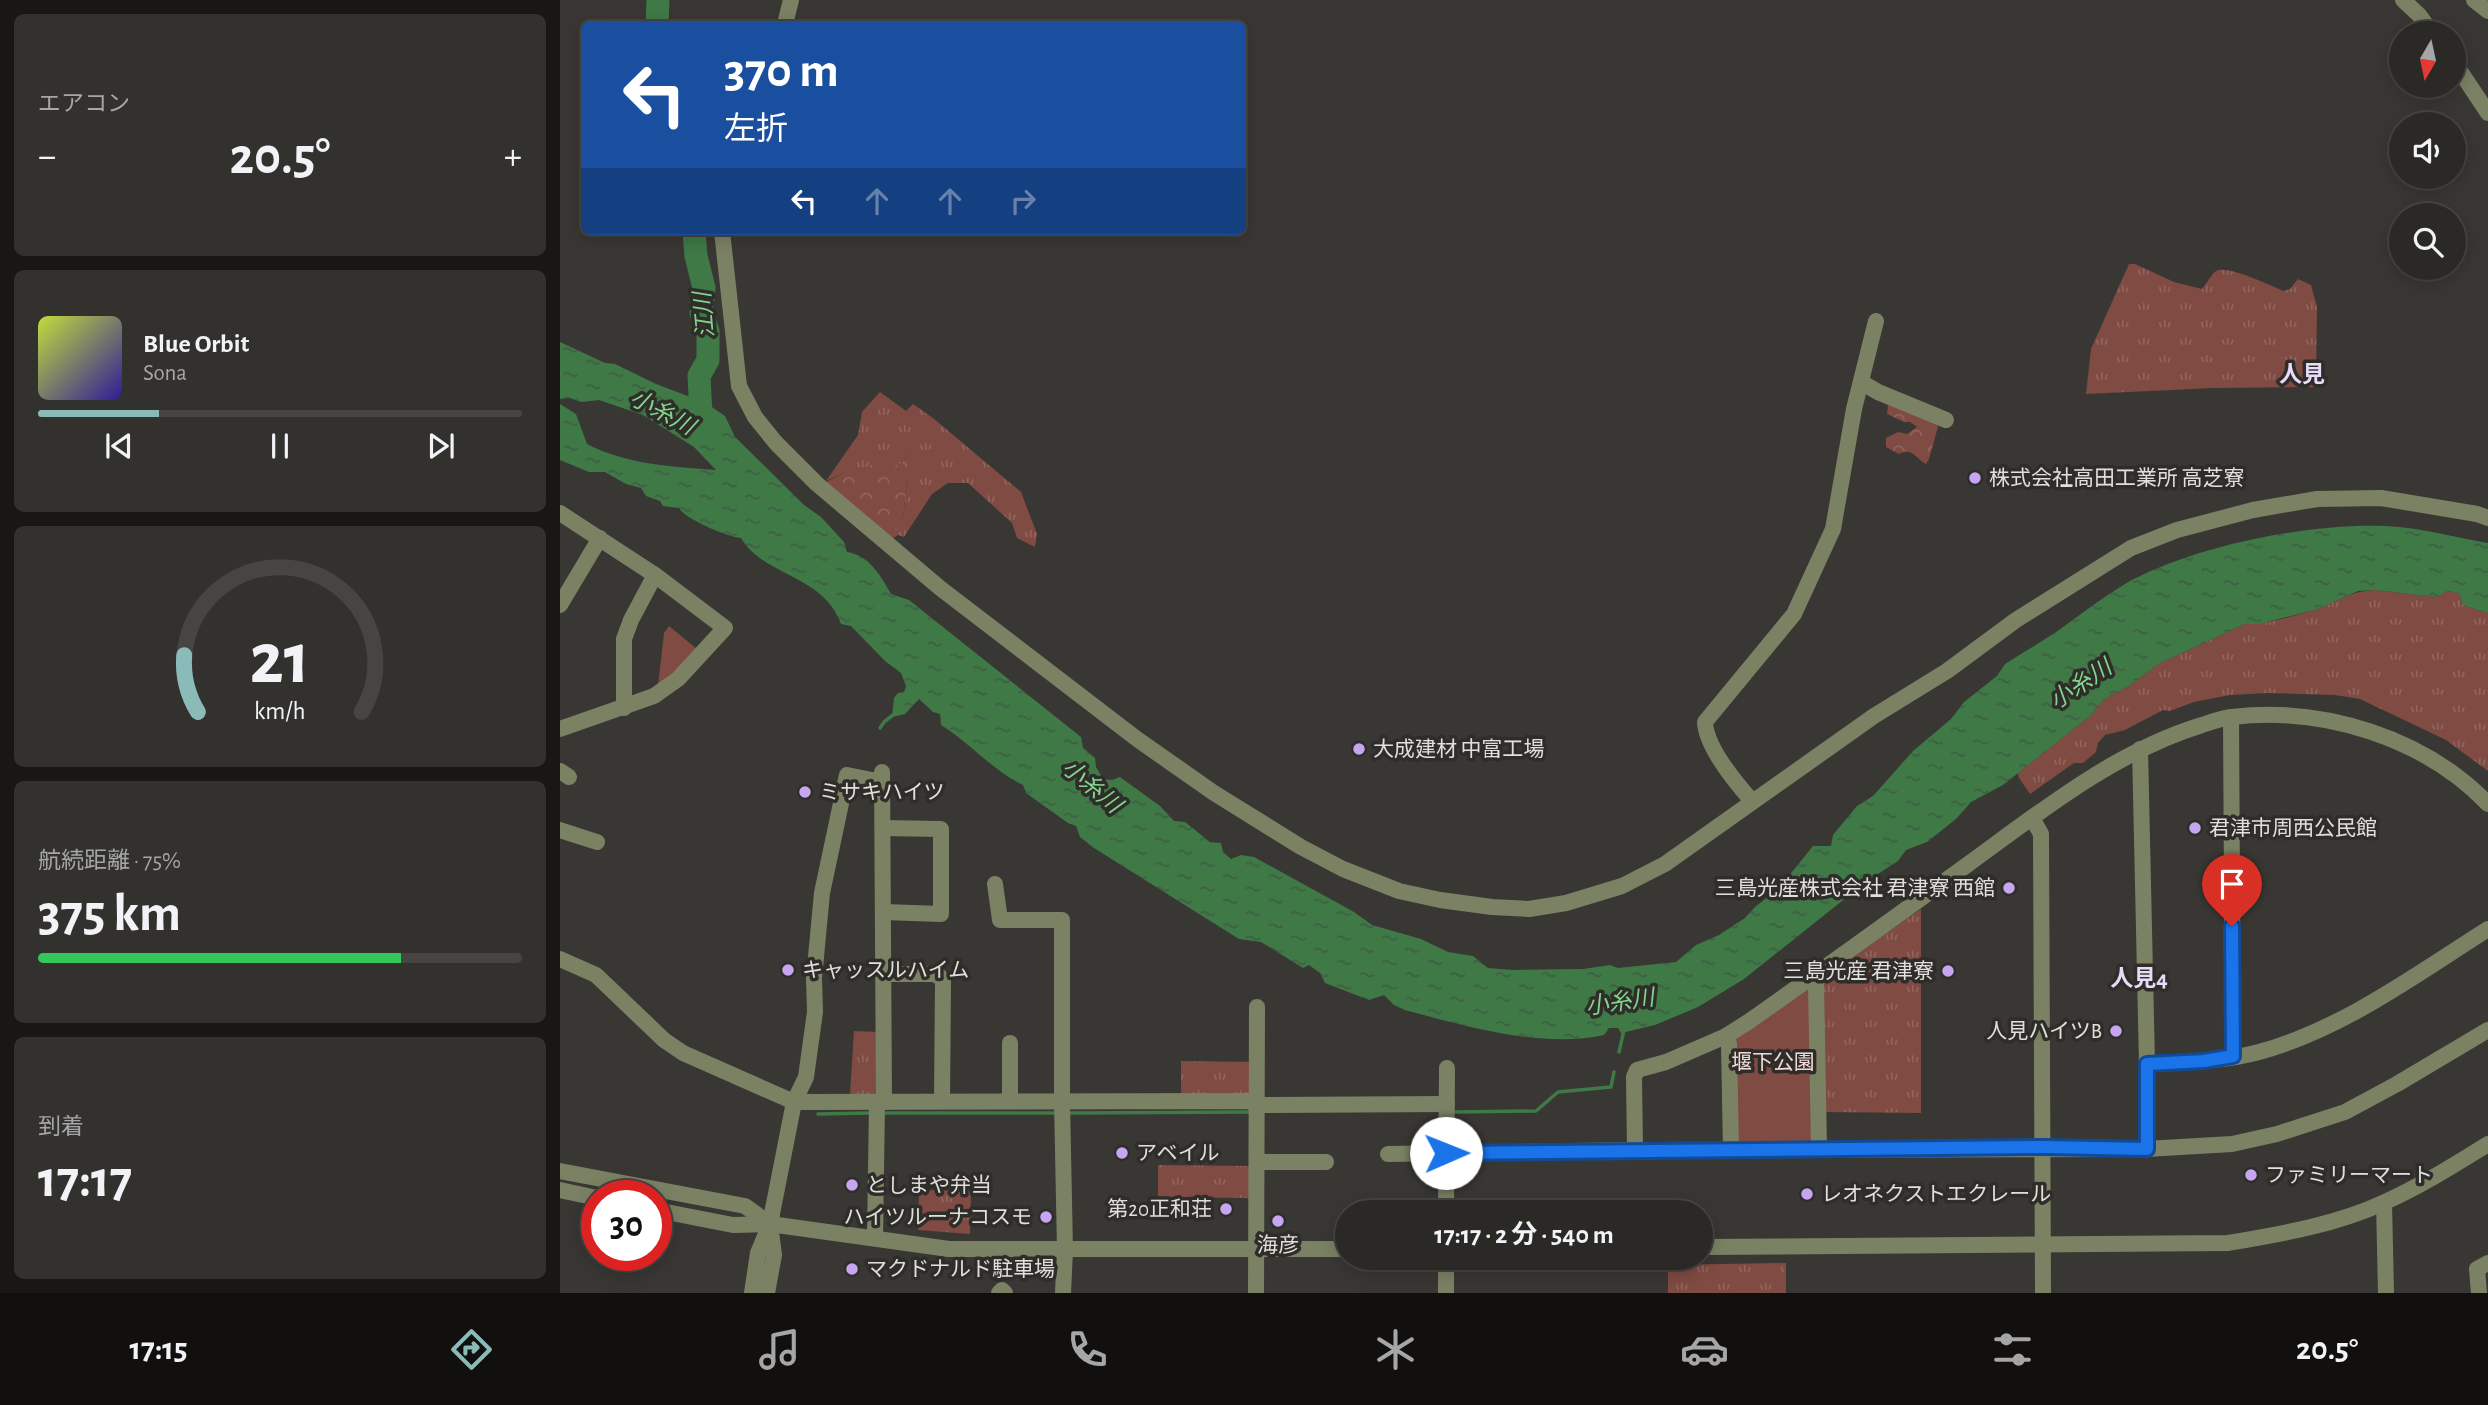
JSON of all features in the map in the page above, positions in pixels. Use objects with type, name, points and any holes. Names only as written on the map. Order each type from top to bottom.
[{"type":"street","points":[[786,21],[791,0]]},
{"type":"street","points":[[2403,0],[2423,21]]},
{"type":"street","points":[[2474,0],[2488,11]]},
{"type":"street","points":[[2466,80],[2488,113]]},
{"type":"street","points":[[722,235],[739,386],[755,417],[776,443],[817,484],[1031,658],[1137,739],[1214,793],[1301,847],[1343,869],[1399,891],[1492,907],[1529,909],[1566,904],[1622,886],[1665,864],[1874,716],[1947,671],[2016,620],[2131,548],[2177,530],[2253,510],[2317,499],[2381,498],[2488,518]]},
{"type":"street","points":[[1752,801],[1737,785],[1706,734],[1705,722],[1794,614],[1833,529],[1861,382],[1876,321]]},
{"type":"street","points":[[1861,382],[1878,392],[1945,420]]},
{"type":"street","points":[[560,513],[655,575],[725,628],[678,679],[654,695],[560,729]]},
{"type":"street","points":[[560,605],[600,538]]},
{"type":"street","points":[[624,708],[624,639],[655,575]]},
{"type":"street","points":[[2231,717],[2233,1056]]},
{"type":"street","points":[[1635,1150],[1634,1077],[1637,1070],[1666,1062],[1726,1036],[2032,818],[2113,764],[2161,740],[2231,717],[2318,718],[2363,728],[2429,759],[2468,783],[2488,804]]},
{"type":"street","points":[[2140,749],[2147,1149]]},
{"type":"street","points":[[752,1293],[758,1253],[770,1224],[794,1102],[806,1077],[815,1012],[814,978],[822,893],[846,775],[882,776],[884,974],[875,1238]]},
{"type":"street","points":[[2032,818],[2041,834],[2043,1293]]},
{"type":"street","points":[[883,828],[941,829],[941,914],[884,912]]},
{"type":"street","points":[[560,830],[597,842]]},
{"type":"street","points":[[995,884],[1000,920],[1062,920],[1065,1250],[1063,1293]]},
{"type":"street","points":[[2147,1064],[2204,1061],[2258,1052],[2311,1034],[2351,1015],[2488,929]]},
{"type":"street","points":[[560,959],[596,975],[664,1040],[683,1053],[794,1102],[1250,1101],[1257,1110],[1256,1293]]},
{"type":"street","points":[[884,974],[934,974],[943,982],[942,1101]]},
{"type":"street","points":[[1813,976],[1816,983],[1819,1149]]},
{"type":"street","points":[[1255,1105],[1256,1007]]},
{"type":"street","points":[[1388,1154],[2043,1147],[2147,1149],[2232,1144],[2277,1134],[2345,1112],[2488,1030]]},
{"type":"street","points":[[1726,1036],[1729,1044],[1731,1151]]},
{"type":"street","points":[[1010,1044],[1010,1101]]},
{"type":"street","points":[[1446,1200],[1447,1068]]},
{"type":"street","points":[[1255,1105],[1447,1104]]},
{"type":"street","points":[[1713,1247],[2228,1243],[2285,1234],[2384,1203],[2488,1144]]},
{"type":"street","points":[[1257,1162],[1326,1162]]},
{"type":"street","points":[[560,1171],[745,1206],[770,1224],[774,1255],[767,1293]]},
{"type":"street","points":[[560,1190],[581,1195]]},
{"type":"street","points":[[2384,1203],[2386,1293]]},
{"type":"street","points":[[672,1213],[733,1225],[770,1224],[949,1249],[1335,1249]]},
{"type":"street","points":[[2479,1293],[2477,1269],[2488,1263]]},
{"type":"street","points":[[1446,1270],[1446,1293]]},
{"type":"street","points":[[999,1293],[1002,1290],[1004,1293]]},
{"type":"green space","points":[[2129,264],[2135,264],[2174,282],[2202,289],[2216,271],[2221,270],[2249,276],[2284,291],[2290,289],[2298,279],[2311,285],[2317,307],[2314,387],[2086,394],[2091,349]]},
{"type":"green space","points":[[880,392],[906,411],[913,404],[933,418],[1021,492],[1037,534],[1035,547],[1017,538],[1012,523],[968,483],[948,483],[932,494],[904,537],[898,535],[894,525],[903,518],[907,481],[917,448],[899,465],[845,472],[826,481],[858,435],[862,412]]},
{"type":"green space","points":[[1888,405],[1935,421],[1938,427],[1926,464],[1911,453],[1899,454],[1886,447],[1886,438],[1898,432],[1907,434],[1917,427],[1887,414]]},
{"type":"green space","points":[[917,448],[923,453],[913,476],[907,481],[903,518],[895,525],[898,535],[892,539],[826,482],[845,472],[872,465],[899,465]]},
{"type":"green space","points":[[2375,590],[2437,597],[2447,591],[2459,593],[2463,605],[2488,613],[2488,771],[2446,740],[2360,699],[2335,695],[2268,693],[2230,695],[2194,702],[2170,711],[2163,710],[2125,730],[2105,735],[2098,743],[2096,752],[2083,763],[2074,763],[2030,794],[2019,778],[2018,773],[2090,716],[2104,699],[2129,686],[2160,663],[2245,624],[2290,617],[2351,594]]},
{"type":"green space","points":[[669,626],[697,649],[675,676],[658,686],[664,633]]},
{"type":"green space","points":[[1921,909],[1921,1113],[1822,1112],[1821,982],[1824,976]]},
{"type":"green space","name":"堰下公園","points":[[1804,988],[1810,989],[1812,1140],[1810,1143],[1737,1144],[1735,1035]]},
{"type":"green space","points":[[854,1031],[879,1032],[876,1094],[850,1094]]},
{"type":"green space","points":[[1181,1061],[1253,1062],[1251,1094],[1181,1094]]},
{"type":"green space","points":[[1158,1165],[1250,1166],[1250,1198],[1158,1197]]},
{"type":"green space","points":[[919,1190],[971,1191],[970,1234],[918,1230]]},
{"type":"green space","points":[[1786,1263],[1786,1293],[1668,1293],[1668,1270],[1713,1270],[1713,1264]]},
{"type":"water","name":"小糸川","points":[[560,342],[706,403],[725,416],[735,437],[804,505],[821,517],[844,542],[847,552],[862,557],[874,567],[891,594],[909,600],[1081,737],[1083,748],[1095,758],[1096,767],[1103,779],[1120,777],[1160,806],[1174,821],[1185,822],[1210,842],[1221,843],[1223,852],[1231,859],[1241,855],[1254,857],[1354,912],[1372,925],[1421,939],[1448,952],[1473,956],[1488,968],[1583,969],[1610,965],[1618,968],[1676,962],[1696,945],[1719,935],[1745,918],[1779,888],[1813,846],[1831,846],[1833,835],[1857,806],[1873,796],[1913,751],[1951,719],[1964,702],[1997,676],[2005,664],[2125,584],[2186,558],[2258,538],[2333,527],[2399,527],[2432,532],[2488,543],[2488,613],[2463,605],[2459,593],[2447,591],[2437,597],[2375,590],[2358,591],[2318,609],[2259,624],[2245,624],[2160,663],[2129,686],[2104,699],[2090,716],[2003,785],[1971,802],[1956,819],[1927,842],[1906,850],[1898,861],[1867,881],[1744,979],[1698,1007],[1655,1025],[1621,1033],[1618,1028],[1609,1028],[1604,1035],[1580,1039],[1504,1034],[1405,1010],[1394,1005],[1384,995],[1369,1000],[1325,983],[1320,973],[1309,965],[1303,968],[1261,942],[1239,939],[1094,848],[1080,837],[1076,826],[1026,793],[1023,785],[1001,772],[941,725],[940,714],[933,712],[919,699],[905,714],[892,717],[894,698],[898,693],[904,692],[906,686],[901,673],[885,661],[851,626],[841,624],[833,608],[821,595],[764,561],[751,551],[741,538],[707,527],[679,508],[663,506],[660,501],[646,496],[641,488],[626,484],[605,472],[589,472],[560,460],[560,404],[576,414],[587,444],[601,451],[650,463],[716,470],[694,447],[643,415],[599,400],[582,402],[569,398],[560,399]]},
{"type":"waterway","name":"江川","points":[[657,21],[658,0]]},
{"type":"waterway","name":"江川","points":[[694,235],[696,256],[704,288],[701,313],[708,331],[708,360],[699,376],[701,415],[706,429]]},
{"type":"waterway","points":[[880,728],[893,715]]},
{"type":"waterway","points":[[1619,1052],[1624,1030]]},
{"type":"waterway","points":[[1455,1112],[1536,1111],[1558,1092],[1611,1087],[1614,1072]]},
{"type":"waterway","points":[[1071,1113],[1249,1112]]},
{"type":"waterway","points":[[818,1114],[869,1113]]},
{"type":"waterway","points":[[886,1113],[1054,1113]]},
{"type":"place","name":"株式会社高田工業所 高芝寮","points":[[1975,478]]},
{"type":"place","name":"大成建材 中富工場","points":[[1359,749]]},
{"type":"place","name":"ミサキハイツ","points":[[805,792]]},
{"type":"place","name":"君津市周西公民館","points":[[2195,828]]},
{"type":"place","name":"三島光産株式会社 君津寮 西館","points":[[2009,888]]},
{"type":"place","name":"キャッスルハイム","points":[[788,970]]},
{"type":"place","name":"三島光産 君津寮","points":[[1948,971]]},
{"type":"place","name":"人見ハイツB","points":[[2116,1031]]},
{"type":"place","name":"アベイル","points":[[1122,1153]]},
{"type":"place","name":"ファミリーマート","points":[[2251,1175]]},
{"type":"place","name":"としまや弁当","points":[[852,1185]]},
{"type":"place","name":"レオネクストエクレール","points":[[1807,1194]]},
{"type":"place","name":"第20正和荘","points":[[1226,1209]]},
{"type":"place","name":"ハイツルーナコスモ","points":[[1046,1217]]},
{"type":"place","name":"海彦","points":[[1278,1221]]},
{"type":"place","name":"マクドナルド駐車場","points":[[852,1269]]},
{"type":"district","name":"人見","points":[[2302,375]]},
{"type":"district","name":"人見4","points":[[2139,979]]},
{"type":"route","points":[[1446,1153],[2043,1147],[2147,1149],[2147,1064],[2204,1061],[2233,1056],[2232,926]]}]
